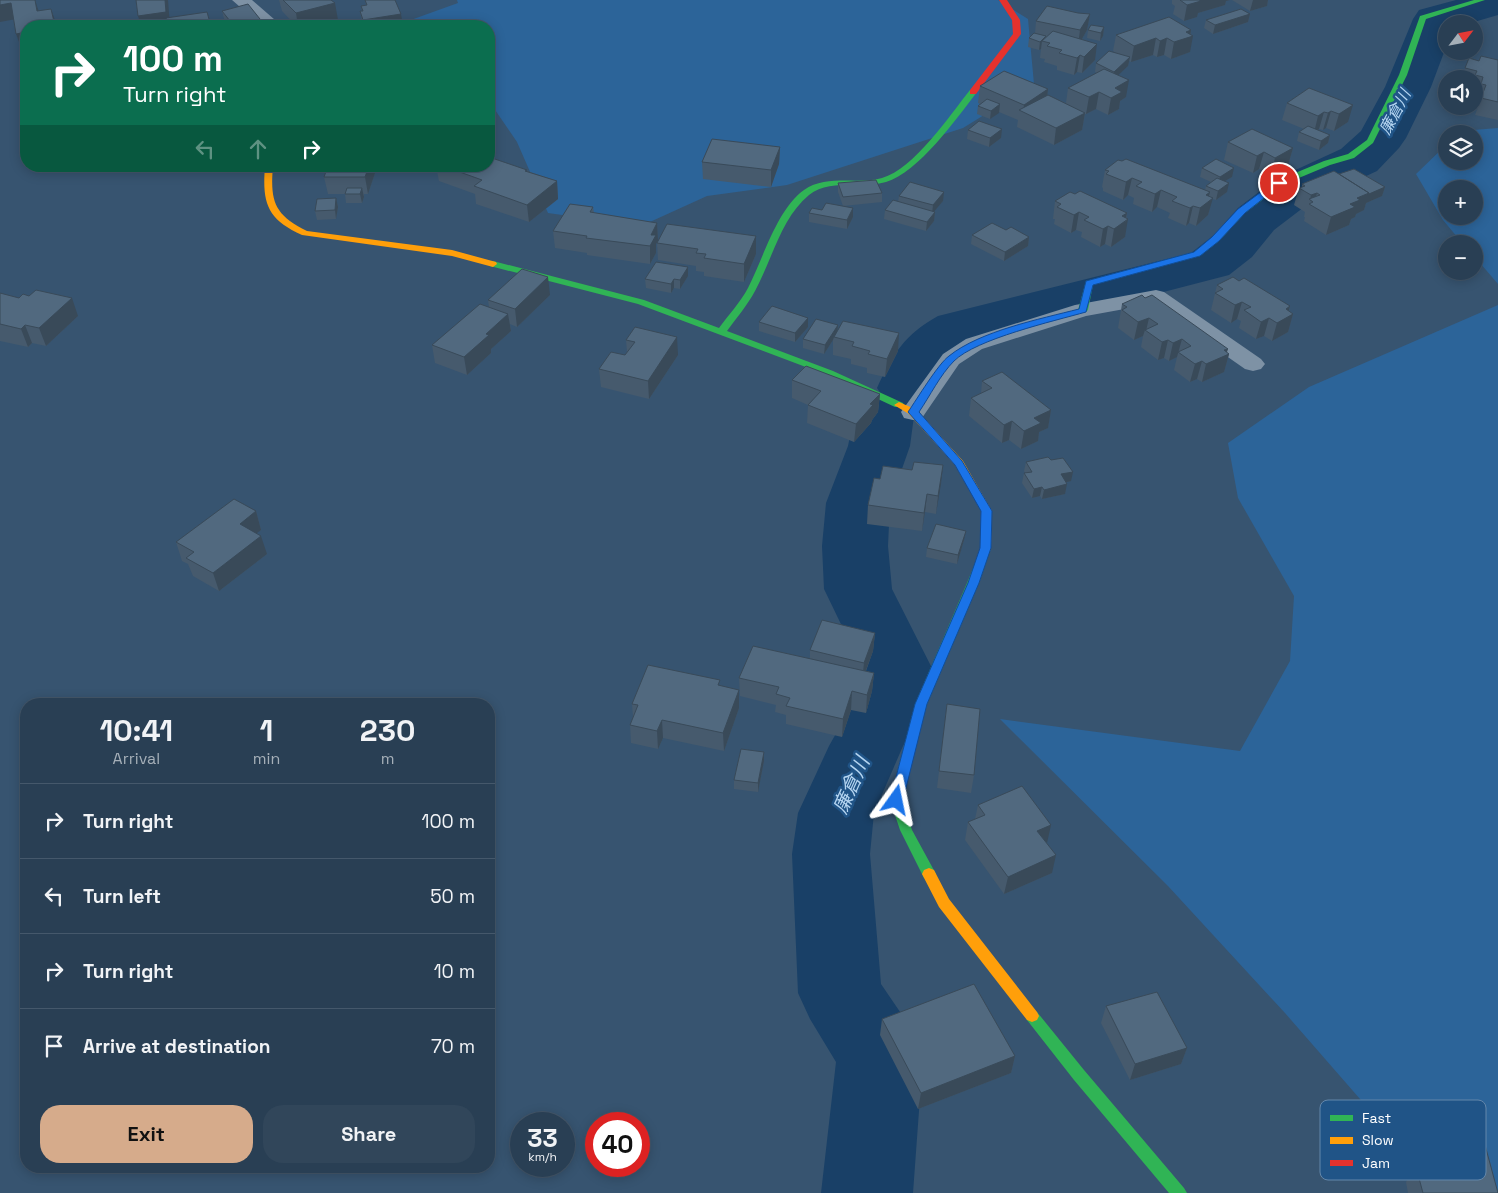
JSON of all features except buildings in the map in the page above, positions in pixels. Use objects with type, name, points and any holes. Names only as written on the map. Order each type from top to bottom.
[{"type":"street","points":[[241,0],[266,20]]},
{"type":"street","points":[[722,332],[728,320],[745,302],[792,207],[807,192],[830,185],[886,180],[906,168],[918,157],[984,80],[1017,34],[1016,20],[1003,0]]},
{"type":"street","points":[[1083,310],[1089,283],[1197,254],[1216,239],[1242,211],[1279,183],[1327,163],[1352,156],[1370,141],[1403,74],[1423,18],[1482,0]]},
{"type":"street","points":[[268,172],[266,188],[267,203],[289,227],[305,233],[452,254],[641,302],[830,374],[913,412],[959,463],[987,511],[986,548],[921,704],[896,800],[906,830],[944,903],[1079,1075],[1179,1193]]},
{"type":"street","points":[[913,412],[951,359],[974,344],[1033,324],[1083,310],[1156,297],[1253,364]]},
{"type":"shaded area","points":[[457,0],[998,0],[1028,19],[1034,84],[963,128],[787,185],[707,196],[641,226],[548,213],[517,142],[495,110],[495,20],[411,20],[458,3]]},
{"type":"shaded area","points":[[1498,128],[1498,284],[1483,266],[1483,235],[1456,235],[1447,225],[1483,225],[1483,180],[1438,180],[1438,211],[1416,174],[1438,153],[1438,170],[1483,170],[1483,129]]},
{"type":"shaded area","points":[[1498,305],[1498,1193],[1442,1193],[1431,1180],[1486,1180],[1486,1100],[1361,1100],[1285,1013],[1168,886],[1000,719],[1240,751],[1290,661],[1294,596],[1238,498],[1228,443],[1309,387]]},
{"type":"waterway","name":"廉倉川","points":[[906,388],[925,352],[938,340],[958,328],[1210,264],[1233,246],[1256,219],[1294,190],[1359,160],[1382,138],[1408,87],[1435,19],[1498,2]]},
{"type":"waterway","name":"廉倉川","points":[[867,1193],[880,1056],[840,993],[831,854],[836,813],[866,746],[902,678],[858,589],[855,546],[858,503],[879,446],[884,416]]},
{"type":"traffic: fast","points":[[1083,310],[1089,283],[1197,254],[1216,239],[1242,211],[1279,183],[1327,163],[1351,156],[1370,141],[1403,75],[1423,18],[1481,0]]},
{"type":"traffic: fast","points":[[722,331],[740,309],[752,289],[789,213],[807,192],[825,185],[876,182],[896,175],[908,167],[920,155],[973,92]]},
{"type":"traffic: fast","points":[[493,264],[641,302],[830,373],[899,405]]},
{"type":"traffic: fast","points":[[929,874],[906,830],[896,800],[921,704],[986,548]]},
{"type":"traffic: fast","points":[[1032,1016],[1079,1075],[1179,1193]]},
{"type":"traffic: slow","points":[[269,172],[268,190],[272,208],[284,221],[305,233],[452,253],[493,264]]},
{"type":"traffic: slow","points":[[899,405],[913,412],[959,463],[987,511],[986,548]]},
{"type":"traffic: slow","points":[[929,874],[944,903],[1032,1016]]},
{"type":"traffic: jam","points":[[973,92],[1017,34],[1016,20],[1003,0]]},
{"type":"route","points":[[896,800],[921,704],[986,548],[987,511],[959,463],[913,412],[951,359],[974,344],[1033,324],[1083,310],[1089,283],[1135,269],[1197,254],[1216,239],[1242,211],[1279,183]]}]
